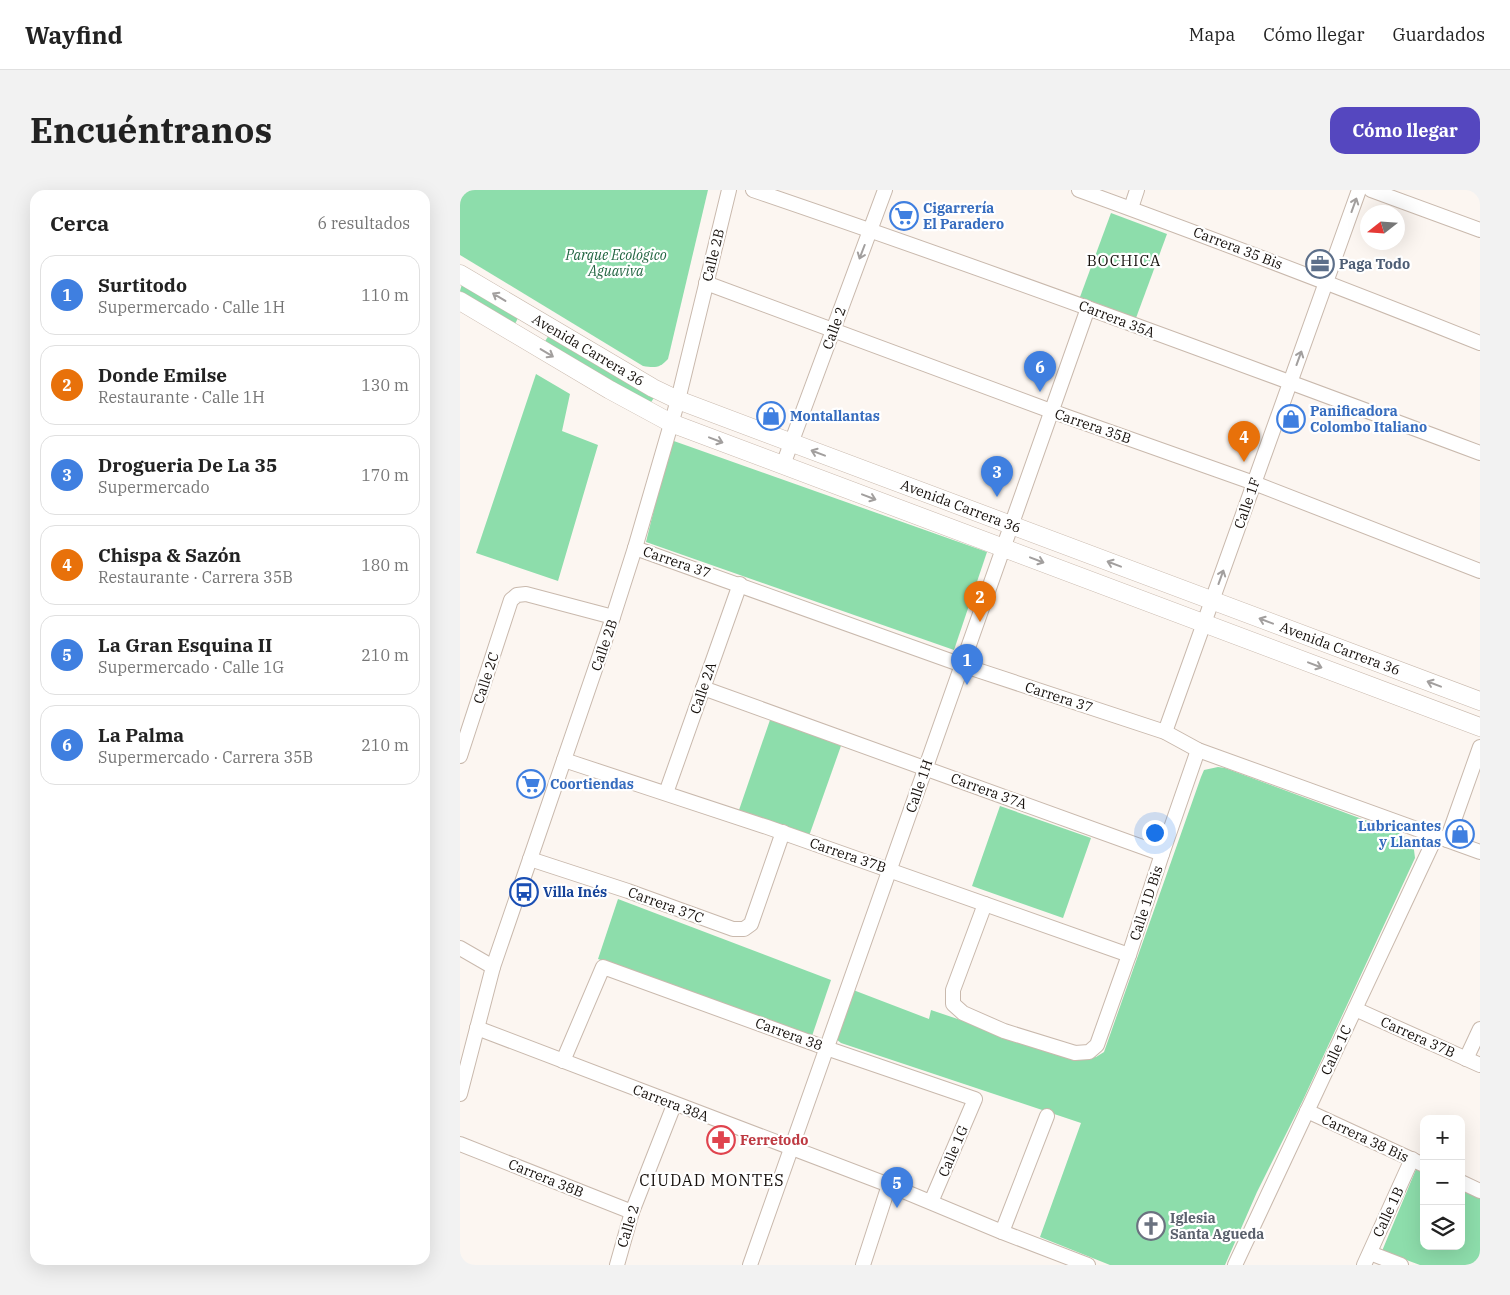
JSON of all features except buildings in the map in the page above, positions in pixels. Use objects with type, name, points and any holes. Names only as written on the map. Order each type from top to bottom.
[{"type":"main road","name":"Avenida Carrera 36","points":[[460,274],[653,388],[678,400],[1480,701]]},
{"type":"main road","name":"Avenida Carrera 36","points":[[460,301],[610,390],[671,423],[1480,727]]},
{"type":"main road","points":[[519,336],[530,315]]},
{"type":"street","name":"Calle 2B","points":[[460,1094],[464,1058],[477,1028],[493,967],[613,618],[634,548],[678,400],[729,190]]},
{"type":"street","name":"Carrera 35A","points":[[753,190],[1088,308],[1480,453]]},
{"type":"street","name":"Calle 2","points":[[783,465],[885,190]]},
{"type":"street","name":"Carrera 35 Bis","points":[[1079,190],[1326,282],[1480,343]]},
{"type":"street","points":[[1131,208],[1137,190]]},
{"type":"street","name":"Calle 1F","points":[[1166,732],[1359,190]]},
{"type":"street","points":[[1371,190],[1480,230]]},
{"type":"street","name":"Carrera 35B","points":[[706,283],[1051,411],[1254,483],[1480,571]]},
{"type":"street","name":"Calle 1H","points":[[750,1265],[1088,308]]},
{"type":"street","name":"Carrera 37","points":[[634,548],[740,584],[962,665],[1166,732],[1198,750],[1480,852]]},
{"type":"street","name":"Calle 2A","points":[[666,793],[740,584]]},
{"type":"street","name":"Calle 2C","points":[[460,756],[510,600],[517,595],[526,594],[613,618]]},
{"type":"street","name":"Carrera 37A","points":[[703,688],[1162,854]]},
{"type":"street","name":"Calle 1C","points":[[1235,1265],[1355,1009],[1442,838],[1480,747]]},
{"type":"street","name":"Calle 1D Bis","points":[[985,904],[953,990],[953,1004],[963,1014],[1004,1031],[1076,1053],[1089,1052],[1096,1046],[1129,955],[1198,750]]},
{"type":"street","name":"Carrera 37B","points":[[564,760],[783,832],[1129,955]]},
{"type":"street","name":"Carrera 37C","points":[[530,859],[628,891],[732,929],[744,929],[751,924],[783,832]]},
{"type":"street","points":[[460,948],[493,967]]},
{"type":"street","name":"Carrera 38","points":[[564,1061],[603,967],[826,1048],[975,1099]]},
{"type":"street","name":"Carrera 37B","points":[[1355,1009],[1480,1065]]},
{"type":"street","name":"Carrera 38A","points":[[477,1028],[674,1105],[889,1185],[1088,1265]]},
{"type":"street","points":[[1466,1059],[1480,1030]]},
{"type":"street","name":"Calle 1G","points":[[931,1202],[975,1099]]},
{"type":"street","name":"Calle 2","points":[[616,1265],[632,1212],[674,1105]]},
{"type":"street","name":"Carrera 38 Bis","points":[[1307,1111],[1418,1162]]},
{"type":"street","points":[[1002,1232],[1047,1116]]},
{"type":"street","name":"Carrera 38B","points":[[460,1144],[632,1212]]},
{"type":"street","name":"Calle 1B","points":[[1367,1259],[1418,1162]]},
{"type":"street","points":[[1465,1184],[1480,1190]]},
{"type":"street","points":[[863,1265],[889,1185]]},
{"type":"street","points":[[1367,1259],[1401,1265]]},
{"type":"green space","name":"Parque Ecológico Aguaviva","points":[[460,190],[708,190],[668,359],[657,367],[643,366],[460,255]]},
{"type":"green space","points":[[1111,213],[1167,234],[1136,318],[1080,297]]},
{"type":"green space","points":[[462,284],[518,318],[515,324],[460,291]]},
{"type":"green space","points":[[549,335],[655,396],[650,404],[544,343]]},
{"type":"green space","points":[[536,374],[570,394],[562,431],[598,445],[558,581],[476,553]]},
{"type":"green space","points":[[671,440],[987,552],[954,650],[646,542]]},
{"type":"green space","points":[[771,717],[842,743],[809,836],[739,810]]},
{"type":"green space","points":[[1218,767],[1397,832],[1413,842],[1415,858],[1303,1100],[1257,1192],[1225,1265],[1110,1265],[1040,1237],[1081,1123],[841,1043],[836,1039],[848,988],[929,1019],[931,1010],[1079,1060],[1096,1057],[1104,1052],[1201,777],[1204,770]]},
{"type":"green space","points":[[1000,806],[1091,838],[1063,918],[972,886]]},
{"type":"green space","points":[[618,899],[831,980],[812,1036],[598,959]]},
{"type":"green space","points":[[1417,1167],[1420,1169],[1420,1250],[1465,1250],[1465,1191],[1480,1198],[1480,1265],[1420,1265],[1382,1251]]},
{"type":"place","name":"Cigarrería El Paradero","points":[[904,216]]},
{"type":"place","name":"Paga Todo","points":[[1320,264]]},
{"type":"place","name":"La Palma","points":[[1040,392]]},
{"type":"place","name":"Montallantas","points":[[771,416]]},
{"type":"place","name":"Panificadora Colombo Italiano","points":[[1291,419]]},
{"type":"place","name":"Chispa & Sazón","points":[[1244,462]]},
{"type":"place","name":"Drogueria De La 35","points":[[997,497]]},
{"type":"place","name":"Donde Emilse","points":[[980,622]]},
{"type":"place","name":"Surtitodo","points":[[967,685]]},
{"type":"place","name":"Coortiendas","points":[[531,784]]},
{"type":"place","name":"Lubricantes y Llantas","points":[[1460,834]]},
{"type":"place","name":"Villa Inés","points":[[524,892]]},
{"type":"place","name":"Ferretodo","points":[[721,1140]]},
{"type":"place","name":"La Gran Esquina II","points":[[897,1208]]},
{"type":"place","name":"Iglesia Santa Agueda","points":[[1151,1226]]},
{"type":"district","name":"BOCHICA","points":[[1124,261]]},
{"type":"district","name":"CIUDAD MONTES","points":[[712,1180]]}]
